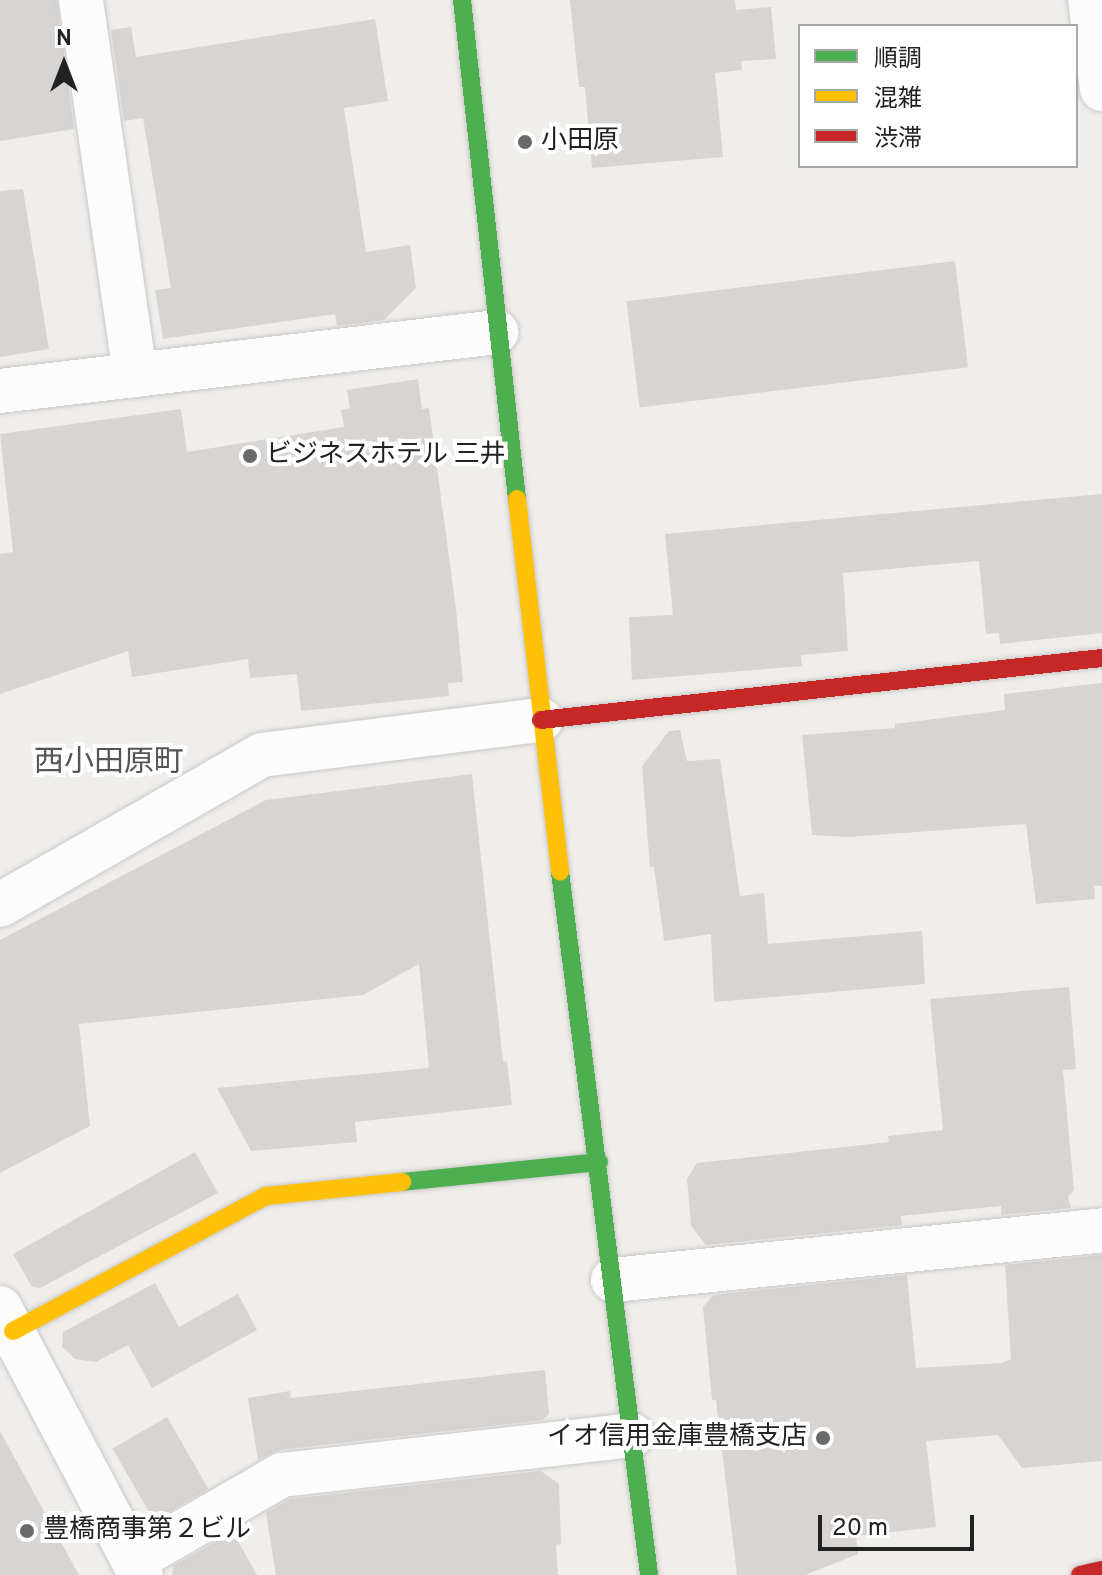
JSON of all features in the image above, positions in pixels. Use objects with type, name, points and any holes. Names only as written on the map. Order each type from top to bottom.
[{"type":"street","points":[[81,0],[135,375]]},
{"type":"street","points":[[462,0],[541,720],[649,1575]]},
{"type":"street","points":[[1090,0],[1102,89]]},
{"type":"street","points":[[0,391],[497,332]]},
{"type":"street","points":[[0,905],[262,755],[541,720],[1102,658]]},
{"type":"street","points":[[599,1162],[266,1196],[6,1319],[138,1568],[282,1475],[632,1435]]},
{"type":"street","points":[[613,1280],[1102,1230]]},
{"type":"street","points":[[1080,1575],[1102,1570]]},
{"type":"building","points":[[0,0],[57,0],[74,129],[0,141]]},
{"type":"building","points":[[570,0],[735,0],[736,10],[771,7],[776,59],[741,61],[742,70],[715,73],[723,157],[592,168],[585,87],[579,87]]},
{"type":"building","points":[[375,19],[388,101],[344,108],[366,252],[410,245],[416,288],[384,320],[337,326],[335,314],[163,339],[155,290],[171,288],[143,118],[124,121],[111,30],[131,27],[136,57]]},
{"type":"building","points":[[23,189],[49,349],[0,357],[0,191]]},
{"type":"building","points":[[955,261],[968,367],[640,408],[626,301]]},
{"type":"building","points":[[418,379],[422,409],[429,408],[456,609],[463,682],[448,683],[449,696],[301,711],[297,674],[250,678],[248,659],[132,677],[128,651],[0,694],[0,554],[13,552],[0,434],[181,409],[187,452],[344,427],[341,410],[350,408],[347,390]]},
{"type":"building","points":[[1102,494],[1102,633],[1000,644],[999,633],[986,634],[979,561],[843,573],[848,651],[801,655],[802,666],[632,680],[629,617],[673,615],[665,534]]},
{"type":"building","points":[[1102,683],[1102,886],[1094,886],[1095,899],[1036,904],[1026,824],[849,837],[812,835],[802,735],[895,728],[895,724],[1005,710],[1004,694]]},
{"type":"building","points":[[680,730],[687,761],[720,759],[740,896],[764,893],[768,944],[922,931],[925,984],[714,1002],[711,934],[664,941],[654,867],[650,867],[642,766],[669,731]]},
{"type":"building","points":[[472,774],[503,1062],[507,1061],[512,1105],[355,1122],[357,1142],[251,1151],[217,1088],[429,1068],[419,964],[363,995],[79,1024],[90,1126],[0,1173],[0,940],[266,800]]},
{"type":"building","points":[[1069,987],[1076,1069],[1063,1070],[1074,1190],[1068,1196],[1071,1208],[1001,1215],[1001,1206],[901,1216],[902,1225],[706,1245],[691,1226],[687,1179],[697,1163],[889,1142],[888,1136],[943,1130],[930,999]]},
{"type":"building","points":[[195,1152],[218,1193],[40,1288],[32,1287],[13,1254]]},
{"type":"building","points":[[1102,1255],[1102,1461],[1022,1468],[998,1435],[926,1441],[936,1527],[856,1536],[858,1554],[805,1575],[737,1575],[716,1400],[712,1400],[703,1307],[713,1295],[907,1275],[916,1368],[1002,1363],[1011,1359],[1005,1265]]},
{"type":"building","points":[[155,1283],[179,1327],[238,1294],[257,1330],[152,1388],[128,1345],[96,1362],[75,1359],[62,1347],[63,1332]]},
{"type":"building","points":[[545,1370],[549,1414],[542,1420],[279,1450],[258,1460],[248,1398],[290,1391],[291,1398]]},
{"type":"building","points":[[167,1417],[208,1489],[154,1520],[112,1448]]},
{"type":"building","name":"豊橋商事第２ビル","points":[[0,1431],[79,1575],[0,1575]]},
{"type":"building","points":[[541,1471],[559,1484],[561,1544],[556,1545],[558,1575],[276,1575],[266,1513],[290,1499]]},
{"type":"building","points":[[233,1532],[257,1575],[172,1575],[173,1566]]},
{"type":"traffic: fast","points":[[462,0],[517,499]]},
{"type":"traffic: fast","points":[[560,872],[649,1575]]},
{"type":"traffic: fast","points":[[402,1182],[599,1162]]},
{"type":"traffic: slow","points":[[517,499],[560,872]]},
{"type":"traffic: slow","points":[[13,1331],[266,1196],[402,1182]]},
{"type":"traffic: jam","points":[[541,720],[1102,658]]},
{"type":"traffic: jam","points":[[1080,1575],[1102,1570]]},
{"type":"place","name":"小田原","points":[[525,142]]},
{"type":"place","name":"ビジネスホテル 三井","points":[[250,456]]},
{"type":"place","name":"イオ信用金庫豊橋支店","points":[[823,1438]]},
{"type":"place","name":"豊橋商事第２ビル","points":[[27,1531]]},
{"type":"district","name":"西小田原町","points":[[109,764]]}]
